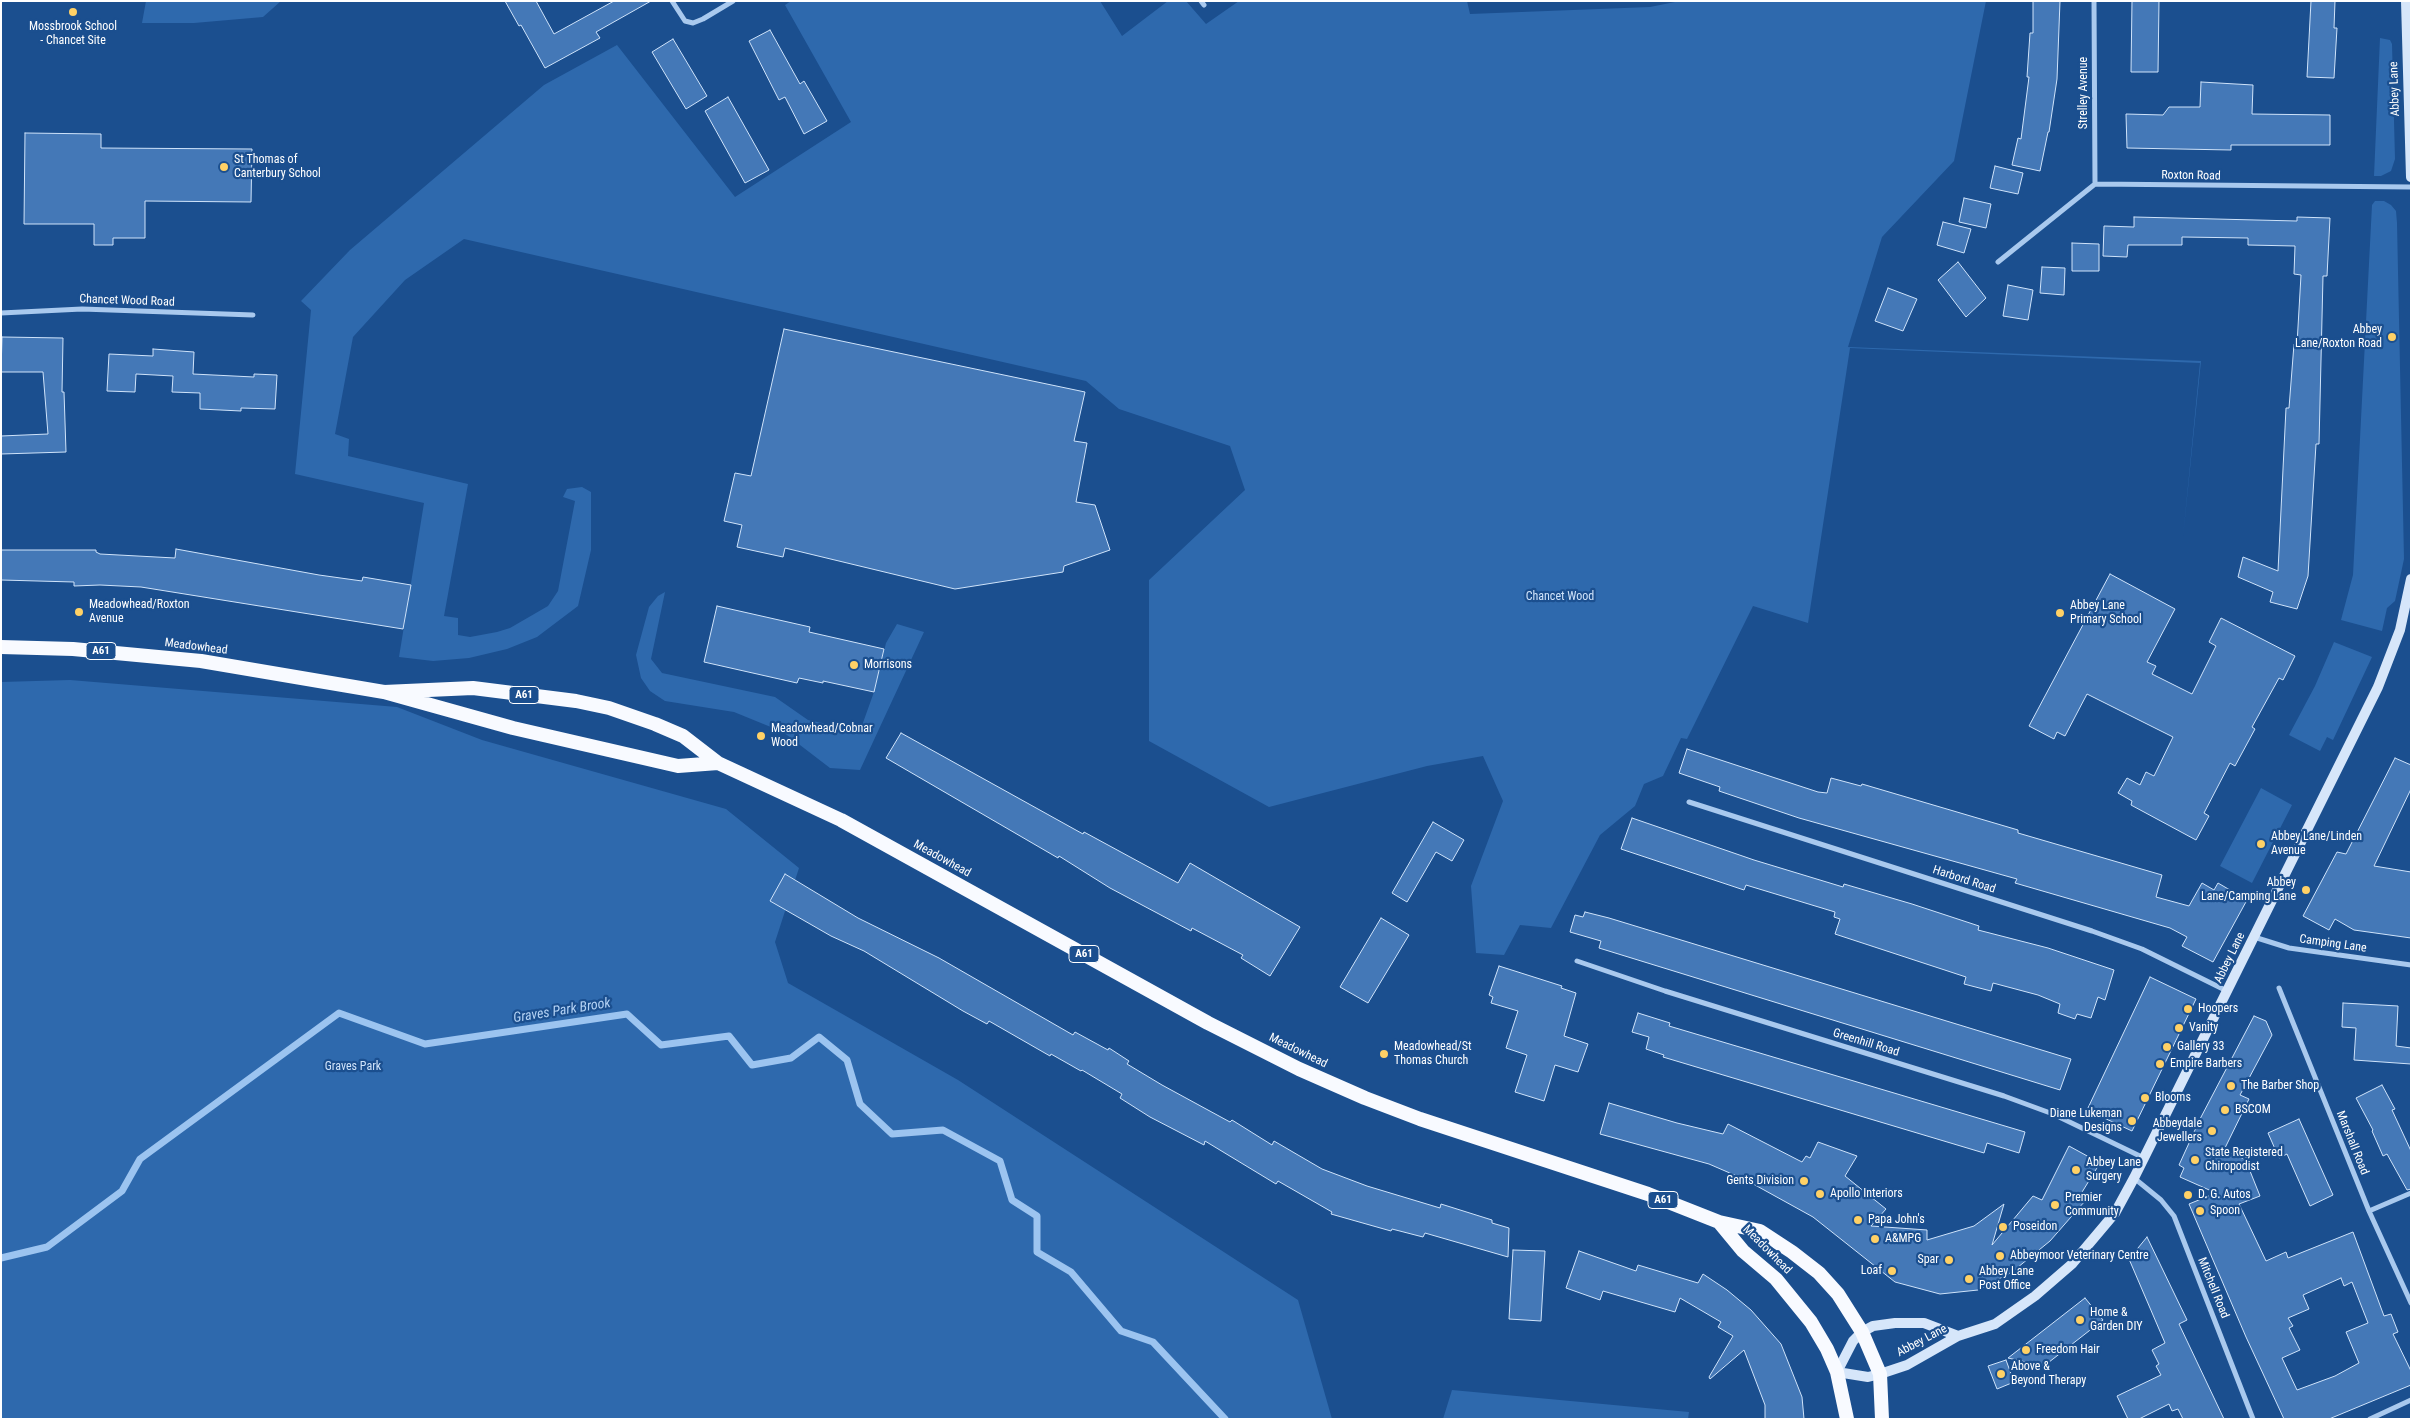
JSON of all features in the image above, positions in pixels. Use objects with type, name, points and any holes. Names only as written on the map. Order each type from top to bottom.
[{"type":"highway","name":"Meadowhead","points":[[1,647],[73,649],[201,661],[384,692],[503,726],[678,766],[718,762]]},
{"type":"highway","name":"Meadowhead","points":[[384,692],[473,688],[576,701],[609,708],[683,736],[718,762],[841,820],[1208,1023],[1299,1068],[1365,1098],[1420,1119],[1648,1194],[1720,1222],[1743,1252],[1776,1280],[1804,1312],[1827,1349],[1837,1372],[1847,1419]]},
{"type":"highway","name":"A61","points":[[1720,1222],[1760,1230],[1819,1273],[1838,1294],[1862,1332],[1880,1374],[1883,1406],[1882,1419]]},
{"type":"main road","name":"Abbey Lane","points":[[2406,1],[2411,177]]},
{"type":"main road","name":"Abbey Lane","points":[[1837,1372],[1868,1377],[1880,1374],[1907,1365],[1958,1336],[1995,1324],[2035,1296],[2072,1264],[2115,1213],[2378,687],[2400,630],[2411,579]]},
{"type":"main road","name":"Abbey Lane","points":[[1862,1332],[1873,1326],[1895,1323],[1924,1323],[1958,1336]]},
{"type":"main road","points":[[1837,1372],[1853,1340],[1862,1332]]},
{"type":"street","points":[[672,1],[685,21],[692,22],[703,19],[734,1]]},
{"type":"street","name":"Strelley Avenue","points":[[2094,1],[2095,184]]},
{"type":"street","points":[[1998,262],[2095,184]]},
{"type":"street","name":"Roxton Road","points":[[2095,184],[2411,187]]},
{"type":"street","name":"Chancet Wood Road","points":[[1,313],[82,309],[253,315]]},
{"type":"street","name":"Harbord Road","points":[[1689,802],[2092,931],[2142,949],[2227,992]]},
{"type":"street","name":"Camping Lane","points":[[2254,937],[2284,947],[2411,965]]},
{"type":"street","name":"Greenhill Road","points":[[1577,961],[1665,991],[2004,1096],[2053,1114],[2144,1158]]},
{"type":"street","name":"Marshall Road","points":[[2279,988],[2369,1211],[2411,1303]]},
{"type":"street","name":"Mitchell Road","points":[[2134,1178],[2161,1200],[2174,1216],[2253,1419]]},
{"type":"street","points":[[2369,1211],[2411,1193]]},
{"type":"street","points":[[2370,1419],[2411,1400]]},
{"type":"green space","points":[[146,1],[281,1],[263,17],[194,23],[142,23]]},
{"type":"green space","name":"Chancet Wood","points":[[791,1],[1100,1],[1122,36],[1168,1],[1186,1],[1206,24],[1239,1],[1467,1],[1470,14],[1650,7],[1680,1],[1986,1],[1954,161],[1882,237],[1848,347],[2201,361],[2183,537],[2200,363],[1850,348],[1808,623],[1753,606],[1687,739],[1681,738],[1663,776],[1644,784],[1635,806],[1600,835],[1551,928],[1520,925],[1504,955],[1476,953],[1471,886],[1503,801],[1483,756],[1427,766],[1269,807],[1149,741],[1149,580],[1245,490],[1230,446],[1119,409],[1086,381],[464,239],[405,280],[353,337],[335,434],[349,439],[348,456],[468,484],[444,616],[458,618],[458,635],[470,637],[510,628],[548,606],[558,591],[575,501],[563,497],[567,489],[582,487],[591,492],[591,550],[578,606],[537,637],[507,649],[469,658],[433,661],[399,657],[424,503],[295,474],[311,310],[301,301],[350,250],[544,85],[617,45],[735,197],[851,122],[785,5]]},
{"type":"green space","points":[[2380,38],[2390,40],[2392,44],[2395,159],[2391,171],[2381,176],[2374,176]]},
{"type":"green space","points":[[2375,201],[2384,201],[2391,205],[2396,211],[2397,223],[2404,559],[2395,601],[2387,608],[2382,631],[2341,620],[2353,575],[2372,205]]},
{"type":"green space","points":[[665,592],[651,659],[662,673],[775,697],[808,720],[860,731],[874,692],[886,643],[897,624],[924,632],[860,770],[830,768],[783,732],[734,712],[665,701],[650,691],[641,678],[636,655],[649,607],[658,596]]},
{"type":"green space","points":[[2334,642],[2372,657],[2333,740],[2327,737],[2320,751],[2289,735],[2315,686]]},
{"type":"green space","name":"Graves Park","points":[[70,680],[397,707],[482,740],[726,809],[799,868],[775,942],[788,983],[958,1080],[1298,1300],[1332,1419],[1,1419],[1,682]]},
{"type":"green space","points":[[2261,788],[2292,805],[2252,883],[2220,866]]},
{"type":"green space","points":[[1452,1390],[1689,1412],[1688,1419],[1443,1419]]},
{"type":"building","points":[[505,1],[536,1],[554,34],[614,1],[651,1],[596,32],[600,38],[545,68]]},
{"type":"building","points":[[2033,1],[2060,1],[2057,79],[2049,132],[2040,171],[2012,165],[2018,138],[2021,139],[2029,77],[2027,77],[2030,33],[2033,33]]},
{"type":"building","points":[[2132,1],[2159,1],[2158,72],[2131,72]]},
{"type":"building","points":[[2311,1],[2335,1],[2334,28],[2337,28],[2334,78],[2307,77]]},
{"type":"building","points":[[770,30],[800,84],[804,81],[827,121],[804,134],[785,97],[779,100],[749,41]]},
{"type":"building","points":[[673,39],[707,96],[686,109],[652,52]]},
{"type":"building","points":[[2201,82],[2253,85],[2252,114],[2330,115],[2330,145],[2231,145],[2231,150],[2127,148],[2126,114],[2163,115],[2169,107],[2200,107]]},
{"type":"building","points":[[728,97],[769,170],[745,183],[705,111]]},
{"type":"building","points":[[25,133],[101,134],[101,148],[252,149],[251,202],[145,201],[145,238],[113,238],[113,245],[94,245],[94,224],[24,224]]},
{"type":"building","points":[[1995,166],[2023,173],[2018,194],[1990,188]]},
{"type":"building","points":[[1964,198],[1991,204],[1986,228],[1959,222]]},
{"type":"building","points":[[2134,217],[2297,221],[2297,217],[2330,218],[2327,276],[2323,276],[2319,444],[2316,444],[2308,576],[2297,609],[2270,602],[2273,592],[2238,577],[2243,557],[2278,571],[2286,408],[2289,408],[2294,344],[2297,344],[2301,275],[2294,274],[2295,246],[2248,245],[2248,238],[2182,237],[2182,245],[2128,245],[2127,257],[2103,256],[2104,226],[2134,227]]},
{"type":"building","points":[[1943,222],[1971,229],[1964,253],[1937,245]]},
{"type":"building","points":[[2072,243],[2099,244],[2099,271],[2072,271]]},
{"type":"building","points":[[1958,262],[1986,298],[1966,317],[1938,280]]},
{"type":"building","points":[[2042,267],[2065,268],[2064,295],[2040,293]]},
{"type":"building","points":[[2008,285],[2033,290],[2028,320],[2003,316]]},
{"type":"building","points":[[1888,288],[1917,299],[1903,331],[1875,321]]},
{"type":"building","points":[[784,329],[1085,392],[1074,441],[1087,443],[1076,502],[1095,505],[1110,550],[1064,566],[1063,572],[955,589],[785,548],[783,557],[737,547],[742,525],[724,521],[735,473],[751,476]]},
{"type":"building","points":[[2,337],[63,338],[62,392],[64,392],[66,452],[1,454],[1,436],[48,434],[43,372],[1,372]]},
{"type":"building","points":[[153,349],[194,352],[193,374],[254,377],[254,374],[277,375],[275,409],[241,408],[241,411],[200,409],[200,393],[172,392],[173,376],[136,374],[135,392],[107,391],[109,354],[153,356]]},
{"type":"building","points":[[176,549],[319,575],[362,581],[363,577],[411,585],[403,629],[141,587],[74,586],[74,582],[1,580],[1,550],[96,550],[100,554],[175,558]]},
{"type":"building","points":[[2110,574],[2175,609],[2147,662],[2156,666],[2152,674],[2192,694],[2216,646],[2209,642],[2221,618],[2295,656],[2283,680],[2279,678],[2252,727],[2255,729],[2235,766],[2230,763],[2204,813],[2209,816],[2196,840],[2131,805],[2132,801],[2118,793],[2127,778],[2140,785],[2146,772],[2154,776],[2173,737],[2087,694],[2065,736],[2057,732],[2054,739],[2029,726]]},
{"type":"building","name":"Morrisons","points":[[717,606],[810,627],[809,632],[884,649],[874,692],[799,678],[797,683],[704,662]]},
{"type":"building","points":[[901,733],[1083,834],[1084,832],[1178,883],[1190,863],[1300,927],[1270,976],[1241,958],[1243,955],[1192,928],[1191,931],[1110,888],[1059,856],[1058,858],[886,758]]},
{"type":"building","points":[[1687,749],[1818,792],[1827,793],[1831,778],[1861,786],[1862,784],[2018,830],[2018,833],[2162,875],[2156,897],[2189,906],[2202,883],[2214,890],[2218,883],[2247,900],[2213,962],[2182,946],[2187,937],[2170,928],[2015,883],[2017,879],[1799,818],[1719,791],[1720,787],[1679,773]]},
{"type":"building","points":[[2395,758],[2411,765],[2411,789],[2374,866],[2411,872],[2411,938],[2354,930],[2335,919],[2329,930],[2303,916],[2337,852],[2346,854]]},
{"type":"building","points":[[1632,818],[1754,860],[1843,887],[1844,884],[1912,904],[1979,926],[1978,930],[2048,948],[2114,970],[2105,1000],[2098,997],[2091,1018],[2077,1014],[2075,1019],[2058,1013],[2060,1004],[2038,995],[1993,983],[1991,991],[1964,984],[1966,977],[1835,934],[1840,919],[1834,917],[1835,912],[1746,885],[1744,890],[1621,849]]},
{"type":"building","points":[[1433,822],[1464,840],[1452,861],[1436,852],[1407,902],[1392,893]]},
{"type":"building","points":[[785,874],[858,918],[939,958],[1073,1035],[1075,1032],[1108,1050],[1109,1048],[1129,1061],[1127,1064],[1162,1085],[1230,1122],[1232,1120],[1272,1145],[1274,1141],[1322,1169],[1367,1186],[1440,1208],[1441,1204],[1492,1220],[1492,1223],[1509,1228],[1508,1257],[1425,1233],[1423,1237],[1392,1229],[1391,1231],[1331,1214],[1332,1212],[1278,1181],[1276,1184],[1205,1141],[1204,1145],[1150,1117],[1120,1098],[1122,1094],[1082,1070],[1051,1054],[1050,1056],[989,1021],[987,1024],[963,1011],[864,951],[831,936],[770,901]]},
{"type":"building","points":[[1585,912],[2071,1059],[2060,1090],[1599,948],[1601,941],[1570,932],[1575,915],[1583,917]]},
{"type":"building","points":[[1381,918],[1409,935],[1368,1003],[1340,987]]},
{"type":"building","points":[[1499,966],[1562,986],[1561,988],[1576,993],[1564,1036],[1588,1044],[1578,1072],[1555,1065],[1544,1101],[1515,1092],[1527,1055],[1506,1048],[1518,1011],[1491,1003],[1493,997],[1489,995]]},
{"type":"building","points":[[2150,977],[2196,999],[2132,1131],[2087,1110]]},
{"type":"building","points":[[2343,1003],[2398,1006],[2396,1046],[2411,1048],[2411,1064],[2354,1060],[2356,1028],[2342,1027]]},
{"type":"building","points":[[1638,1013],[1670,1023],[1669,1026],[2025,1132],[2019,1153],[1987,1143],[1984,1153],[1663,1057],[1664,1055],[1646,1049],[1649,1037],[1632,1032]]},
{"type":"building","points":[[2254,1016],[2266,1021],[2272,1035],[2240,1095],[2249,1099],[2224,1150],[2259,1166],[2250,1171],[2260,1196],[2239,1204],[2266,1261],[2286,1252],[2288,1258],[2353,1232],[2384,1316],[2391,1314],[2398,1332],[2393,1334],[2411,1371],[2411,1385],[2329,1419],[2284,1419],[2246,1337],[2189,1204],[2216,1193],[2180,1177],[2184,1168],[2179,1165],[2200,1119]],"holes":[[[2341,1278],[2344,1286],[2352,1282],[2368,1323],[2346,1332],[2359,1363],[2335,1376],[2297,1390],[2282,1358],[2300,1350],[2289,1328],[2293,1326],[2288,1318],[2309,1309],[2303,1295]]]},
{"type":"building","points":[[2382,1085],[2395,1109],[2392,1110],[2411,1151],[2411,1189],[2407,1190],[2387,1154],[2383,1156],[2373,1130],[2356,1098]]},
{"type":"building","points":[[1609,1103],[1723,1134],[1728,1124],[1802,1162],[1806,1156],[1810,1158],[1818,1142],[1857,1156],[1845,1176],[1886,1209],[1871,1226],[1927,1230],[1927,1240],[1974,1226],[2004,1204],[1992,1245],[2033,1196],[2042,1200],[2069,1146],[2100,1163],[2079,1197],[2085,1201],[2050,1241],[2012,1272],[1978,1290],[1940,1294],[1895,1282],[1813,1217],[1746,1180],[1709,1164],[1600,1134]]},
{"type":"building","points":[[2299,1119],[2333,1195],[2310,1206],[2287,1154],[2279,1158],[2268,1133]]},
{"type":"building","points":[[2147,1237],[2187,1320],[2179,1324],[2224,1419],[2183,1419],[2178,1409],[2172,1411],[2169,1404],[2139,1419],[2128,1419],[2117,1396],[2161,1375],[2156,1366],[2159,1364],[2152,1350],[2165,1343],[2129,1259]]},
{"type":"building","points":[[1513,1250],[1545,1251],[1541,1321],[1509,1319]]},
{"type":"building","points":[[1579,1251],[1636,1271],[1638,1265],[1698,1283],[1703,1274],[1727,1290],[1751,1310],[1781,1344],[1802,1397],[1804,1419],[1765,1419],[1765,1405],[1744,1350],[1710,1379],[1709,1377],[1733,1336],[1718,1327],[1721,1322],[1680,1298],[1675,1312],[1603,1291],[1600,1300],[1566,1288]]},
{"type":"building","points":[[2085,1298],[2103,1320],[2044,1366],[2008,1358]]},
{"type":"building","name":"Above & Beyond Therapy","points":[[2006,1360],[2014,1382],[1997,1389],[1988,1366]]},
{"type":"waterway","name":"Graves Park Brook","points":[[1,1258],[47,1247],[122,1191],[140,1159],[339,1013],[425,1044],[627,1014],[661,1045],[729,1036],[752,1065],[791,1058],[819,1037],[847,1060],[860,1104],[892,1134],[943,1130],[1000,1161],[1012,1200],[1037,1216],[1037,1252],[1071,1272],[1121,1331],[1153,1342],[1225,1419]]},
{"type":"place","name":"Mossbrook School - Chancet Site","points":[[73,12]]},
{"type":"place","name":"St Thomas of Canterbury School","points":[[224,167]]},
{"type":"place","name":"Abbey Lane/Roxton Road","points":[[2392,337]]},
{"type":"place","name":"Meadowhead/Roxton Avenue","points":[[79,612]]},
{"type":"place","name":"Abbey Lane Primary School","points":[[2060,613]]},
{"type":"place","name":"Morrisons","points":[[854,665]]},
{"type":"place","name":"Meadowhead/Cobnar Wood","points":[[761,736]]},
{"type":"place","name":"Abbey Lane/Linden Avenue","points":[[2261,844]]},
{"type":"place","name":"Abbey Lane/Camping Lane","points":[[2306,890]]},
{"type":"place","name":"Hoopers","points":[[2188,1009]]},
{"type":"place","name":"Vanity","points":[[2179,1028]]},
{"type":"place","name":"Gallery 33","points":[[2167,1047]]},
{"type":"place","name":"Meadowhead/St Thomas Church","points":[[1384,1054]]},
{"type":"place","name":"Empire Barbers","points":[[2160,1064]]},
{"type":"place","name":"The Barber Shop","points":[[2231,1086]]},
{"type":"place","name":"Blooms","points":[[2145,1098]]},
{"type":"place","name":"BSCOM","points":[[2225,1110]]},
{"type":"place","name":"Diane Lukeman Designs","points":[[2132,1121]]},
{"type":"place","name":"Abbeydale Jewellers","points":[[2212,1131]]},
{"type":"place","name":"State Registered Chiropodist","points":[[2195,1160]]},
{"type":"place","name":"Abbey Lane Surgery","points":[[2076,1170]]},
{"type":"place","name":"Gents Division","points":[[1804,1181]]},
{"type":"place","name":"Apollo Interiors","points":[[1820,1194]]},
{"type":"place","name":"D. G. Autos","points":[[2188,1195]]},
{"type":"place","name":"Premier Community","points":[[2055,1205]]},
{"type":"place","name":"Spoon","points":[[2200,1211]]},
{"type":"place","name":"Papa John's","points":[[1858,1220]]},
{"type":"place","name":"Poseidon","points":[[2003,1227]]},
{"type":"place","name":"A&MPG","points":[[1875,1239]]},
{"type":"place","name":"Abbeymoor Veterinary Centre","points":[[2000,1256]]},
{"type":"place","name":"Spar","points":[[1949,1260]]},
{"type":"place","name":"Loaf","points":[[1892,1271]]},
{"type":"place","name":"Abbey Lane Post Office","points":[[1969,1279]]},
{"type":"place","name":"Home & Garden DIY","points":[[2080,1320]]},
{"type":"place","name":"Freedom Hair","points":[[2026,1350]]},
{"type":"place","name":"Above & Beyond Therapy","points":[[2001,1374]]}]
